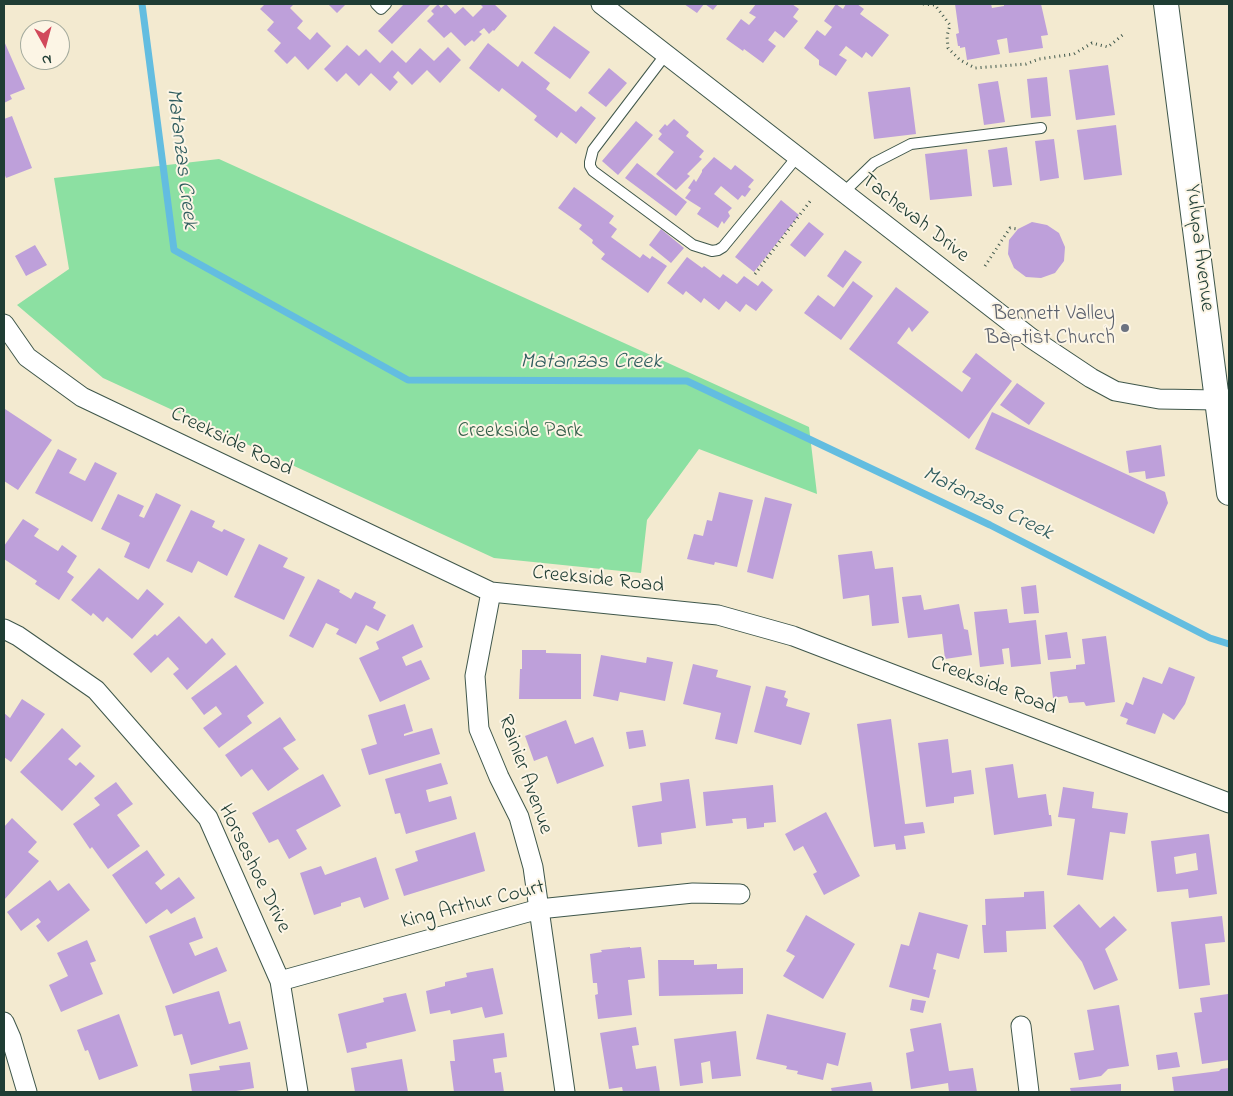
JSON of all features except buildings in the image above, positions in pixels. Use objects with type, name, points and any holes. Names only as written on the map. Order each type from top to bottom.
[{"type":"street","name":"Tachevah Drive","points":[[601,4],[1031,338],[1091,378],[1114,390],[1158,399],[1224,399]]},
{"type":"street","name":"Yulupa Avenue","points":[[1166,4],[1224,399],[1229,493]]},
{"type":"street","name":"Creekside Road","points":[[4,324],[27,357],[82,397],[491,592],[718,616],[793,636],[1229,802]]},
{"type":"street","name":"Rainier Avenue","points":[[491,592],[476,676],[479,729],[498,777],[519,817],[533,867],[565,1092]]},
{"type":"street","name":"Horseshoe Drive","points":[[4,629],[18,636],[96,690],[208,818],[280,980],[298,1092]]},
{"type":"street","name":"King Arthur Court","points":[[280,980],[539,909],[692,893],[740,894]]},
{"type":"street","points":[[4,1022],[11,1038],[27,1092]]},
{"type":"street","points":[[1021,1026],[1029,1092]]},
{"type":"lane","points":[[376,4],[381,9],[386,4]]},
{"type":"lane","points":[[666,54],[593,150],[590,166],[593,171],[693,245],[712,251],[723,247],[797,157]]},
{"type":"lane","points":[[843,193],[874,163],[911,144],[1041,128]]},
{"type":"path","points":[[923,4],[935,4],[950,25],[947,36],[948,48],[960,60],[975,68],[1026,64],[1039,59],[1074,54],[1092,43],[1108,47],[1126,33]]},
{"type":"path","points":[[755,274],[811,200]]},
{"type":"path","points":[[985,266],[1010,228],[1018,229]]},
{"type":"green space","name":"Creekside Park","points":[[219,159],[809,427],[817,494],[699,449],[647,520],[641,573],[494,558],[103,378],[17,305],[69,269],[54,178]]},
{"type":"waterway","name":"Matanzas Creek","points":[[142,4],[174,250],[408,380],[687,381],[990,525],[1210,638],[1229,644]]},
{"type":"place","name":"Bennett Valley Baptist Church","points":[[1125,328]]}]
